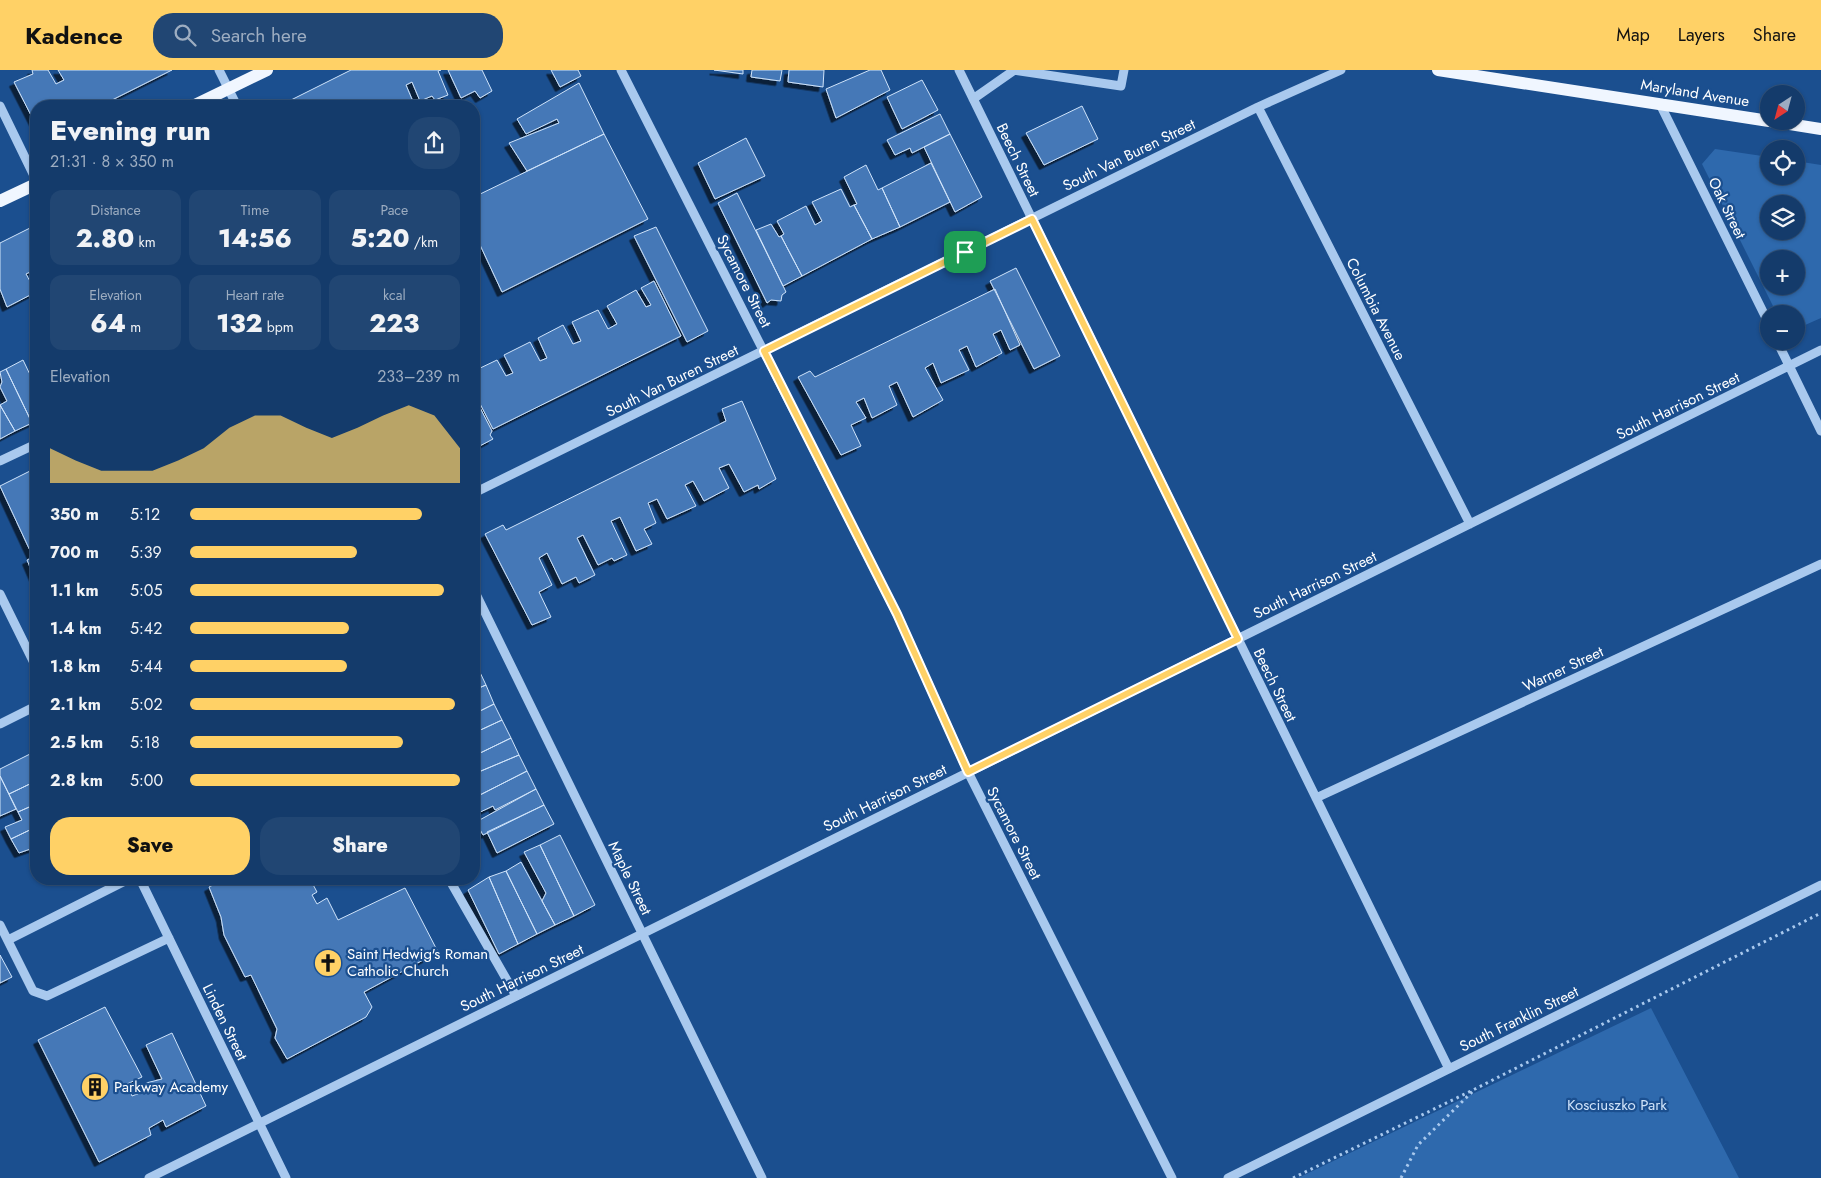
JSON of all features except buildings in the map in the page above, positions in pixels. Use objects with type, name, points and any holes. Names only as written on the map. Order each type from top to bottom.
[{"type":"main road","points":[[205,100],[267,70]]},
{"type":"main road","name":"Maryland Avenue","points":[[1438,70],[1760,119]]},
{"type":"main road","name":"Maryland Avenue","points":[[1805,126],[1821,129]]},
{"type":"main road","points":[[0,201],[30,187]]},
{"type":"street","points":[[219,70],[234,100]]},
{"type":"street","name":"Sycamore Street","points":[[621,70],[897,614],[968,772],[1172,1178]]},
{"type":"street","name":"Beech Street","points":[[958,70],[1449,1069]]},
{"type":"street","points":[[973,99],[1013,71],[1121,86],[1124,70]]},
{"type":"street","name":"South Van Buren Street","points":[[480,490],[1258,107],[1341,70]]},
{"type":"street","name":"Oak Street","points":[[1660,104],[1760,306]]},
{"type":"street","points":[[0,106],[30,168]]},
{"type":"street","name":"Columbia Avenue","points":[[1258,107],[1470,524]]},
{"type":"street","points":[[1781,350],[1821,431]]},
{"type":"street","name":"South Harrison Street","points":[[149,1178],[1821,350]]},
{"type":"street","points":[[0,461],[30,447]]},
{"type":"street","name":"Warner Street","points":[[1316,798],[1821,564]]},
{"type":"street","points":[[0,594],[30,656]]},
{"type":"street","name":"Maple Street","points":[[480,602],[762,1178]]},
{"type":"street","points":[[0,724],[30,709]]},
{"type":"street","points":[[8,940],[117,885]]},
{"type":"street","name":"Linden Street","points":[[143,885],[286,1178]]},
{"type":"street","points":[[452,885],[516,996]]},
{"type":"street","name":"South Franklin Street","points":[[1228,1178],[1821,885]]},
{"type":"street","points":[[0,925],[33,991],[47,996],[169,938]]},
{"type":"path","points":[[1294,1178],[1475,1089],[1821,913]]},
{"type":"path","points":[[1401,1178],[1418,1144],[1475,1089]]},
{"type":"green space","points":[[1715,149],[1760,156],[1760,185],[1805,185],[1805,162],[1821,165],[1821,318],[1805,325],[1805,305],[1772,305],[1768,295],[1805,295],[1805,250],[1760,250],[1760,280],[1702,164]]},
{"type":"green space","name":"Kosciuszko Park","points":[[1651,1008],[1739,1178],[1298,1178]]},
{"type":"place","name":"Saint Hedwig's Roman Catholic Church","points":[[328,963]]},
{"type":"place","name":"Parkway Academy","points":[[95,1087]]},
{"type":"route","points":[[1032,219],[1238,639],[968,772],[897,614],[764,351],[965,252],[1032,219]]}]
